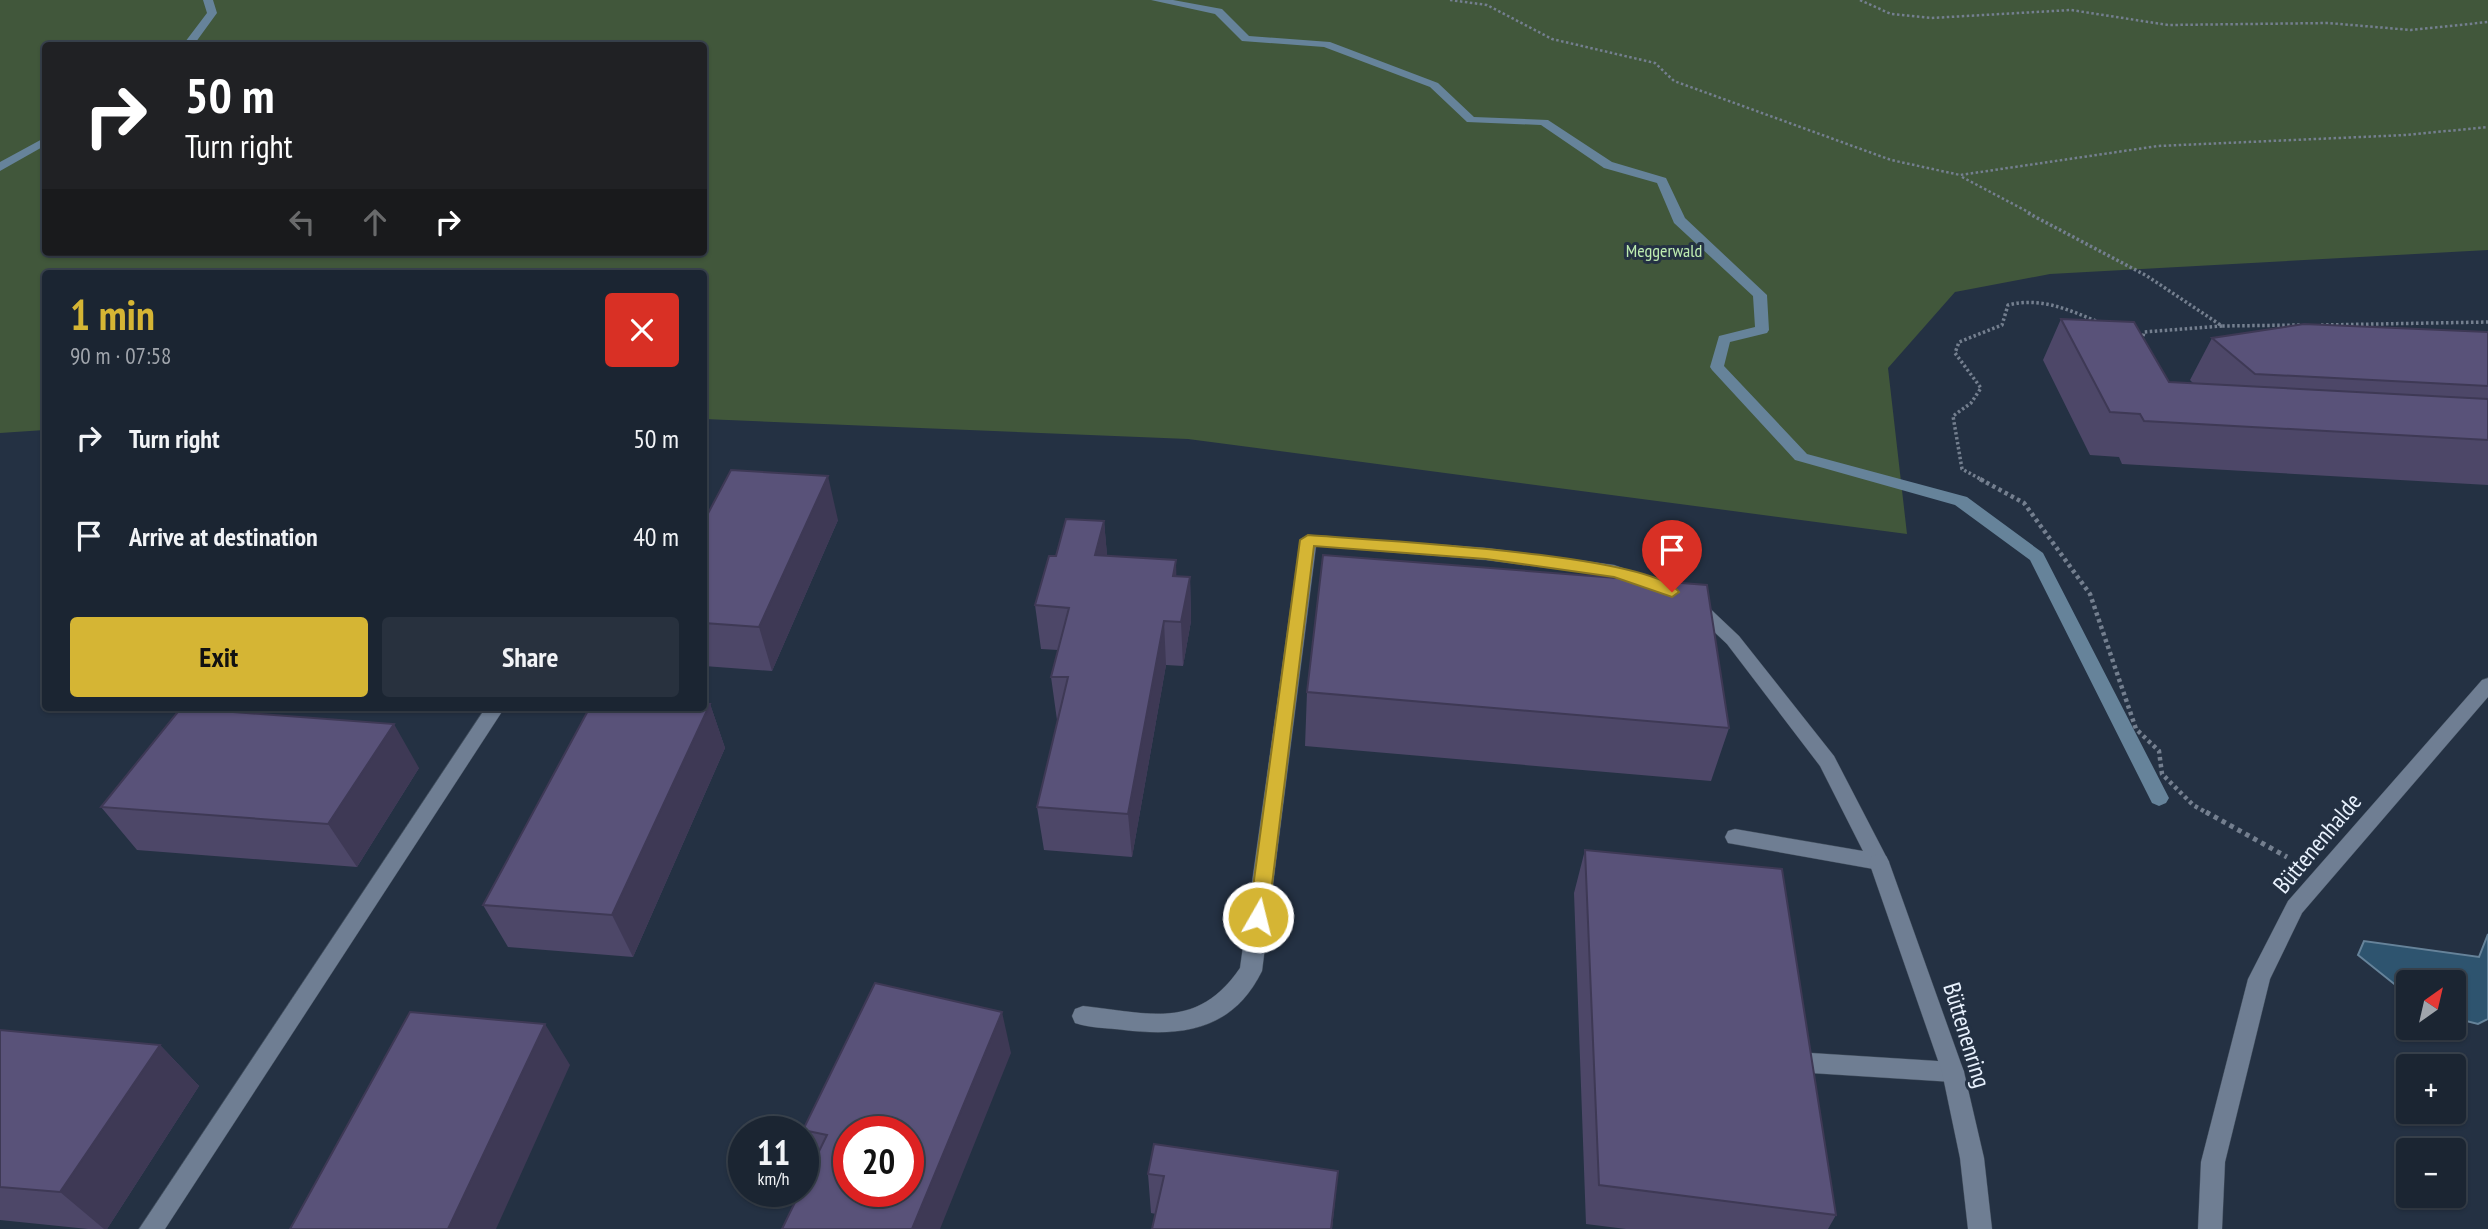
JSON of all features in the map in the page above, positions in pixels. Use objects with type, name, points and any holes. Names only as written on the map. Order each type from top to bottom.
[{"type":"street","name":"Büttenenring","points":[[1083,1016],[1182,1024],[1220,1011],[1239,993],[1251,971],[1308,540],[1486,554],[1614,571],[1651,582],[1693,602],[1733,639],[1827,761],[1880,862],[1953,1072],[1972,1158],[1980,1229]]},
{"type":"street","name":"Büttenenhalde","points":[[2210,1229],[2213,1162],[2259,979],[2295,907],[2488,685]]},
{"type":"street","points":[[151,1229],[493,711]]},
{"type":"street","points":[[1735,837],[1880,862]]},
{"type":"street","points":[[1811,1063],[1953,1072]]},
{"type":"path","points":[[1450,0],[1487,5],[1552,38],[1655,63],[1674,81],[1891,160],[1960,175],[2147,276],[2222,326]]},
{"type":"path","points":[[1860,0],[1891,14],[1931,18],[2071,10],[2168,25],[2328,23],[2411,30],[2488,22]]},
{"type":"path","points":[[1960,175],[2158,146],[2278,142],[2355,135],[2406,135],[2488,127]]},
{"type":"path","points":[[2108,328],[2053,303],[2023,300],[2008,305],[2002,325],[1959,342],[1955,353],[1981,388],[1971,403],[1953,416],[1962,469],[2024,503],[2090,594],[2136,729],[2159,751],[2162,774],[2193,805],[2321,877]]},
{"type":"path","points":[[2319,325],[2488,322]]},
{"type":"path","points":[[2130,341],[2141,347],[2144,332],[2181,327],[2305,325]]},
{"type":"green space","name":"Meggerwald","points":[[0,0],[2488,0],[2488,250],[2050,274],[1955,292],[1888,368],[1907,534],[1188,439],[707,419],[707,270],[42,270],[42,430],[0,433]]},
{"type":"water","points":[[2488,934],[2488,1019],[2478,1024],[2466,1021],[2466,970],[2396,970],[2396,985],[2358,955],[2364,941],[2479,957]]},
{"type":"building","points":[[2061,319],[2134,322],[2169,382],[2488,399],[2488,440],[2144,421],[2140,414],[2110,412]]},
{"type":"building","points":[[2304,324],[2488,332],[2488,386],[2255,374],[2212,338]]},
{"type":"building","points":[[731,470],[828,476],[759,627],[707,623],[707,515]]},
{"type":"building","points":[[1066,519],[1104,521],[1095,555],[1176,560],[1173,576],[1190,577],[1181,622],[1164,621],[1128,814],[1037,807],[1068,677],[1051,677],[1069,608],[1035,605],[1049,556],[1056,556]]},
{"type":"building","points":[[1323,555],[1707,585],[1729,728],[1307,692]]},
{"type":"building","points":[[179,711],[221,711],[394,724],[328,824],[101,807]]},
{"type":"building","points":[[588,711],[707,711],[612,915],[483,905]]},
{"type":"building","points":[[1585,850],[1782,869],[1836,1215],[1599,1185]]},
{"type":"building","points":[[875,983],[1002,1012],[924,1200],[924,1116],[833,1116],[833,1207],[921,1207],[912,1229],[782,1229],[793,1207],[819,1207],[819,1151],[827,1135],[819,1133],[819,1116],[810,1116]]},
{"type":"building","points":[[410,1012],[545,1024],[448,1229],[290,1229]]},
{"type":"building","points":[[0,1030],[160,1045],[60,1192],[0,1187]]},
{"type":"building","points":[[1154,1144],[1338,1171],[1331,1229],[1152,1229],[1164,1176],[1148,1174]]},
{"type":"waterway","points":[[190,42],[212,13],[208,0]]},
{"type":"waterway","points":[[1156,0],[1218,11],[1246,39],[1326,44],[1434,85],[1471,120],[1544,122],[1608,165],[1662,181],[1679,220],[1760,295],[1762,330],[1724,339],[1717,367],[1801,457],[1961,501],[2037,557],[2159,798]]},
{"type":"waterway","points":[[0,167],[42,142]]},
{"type":"route","points":[[1258,917],[1308,540],[1486,554],[1614,571],[1651,582],[1672,592]]}]
